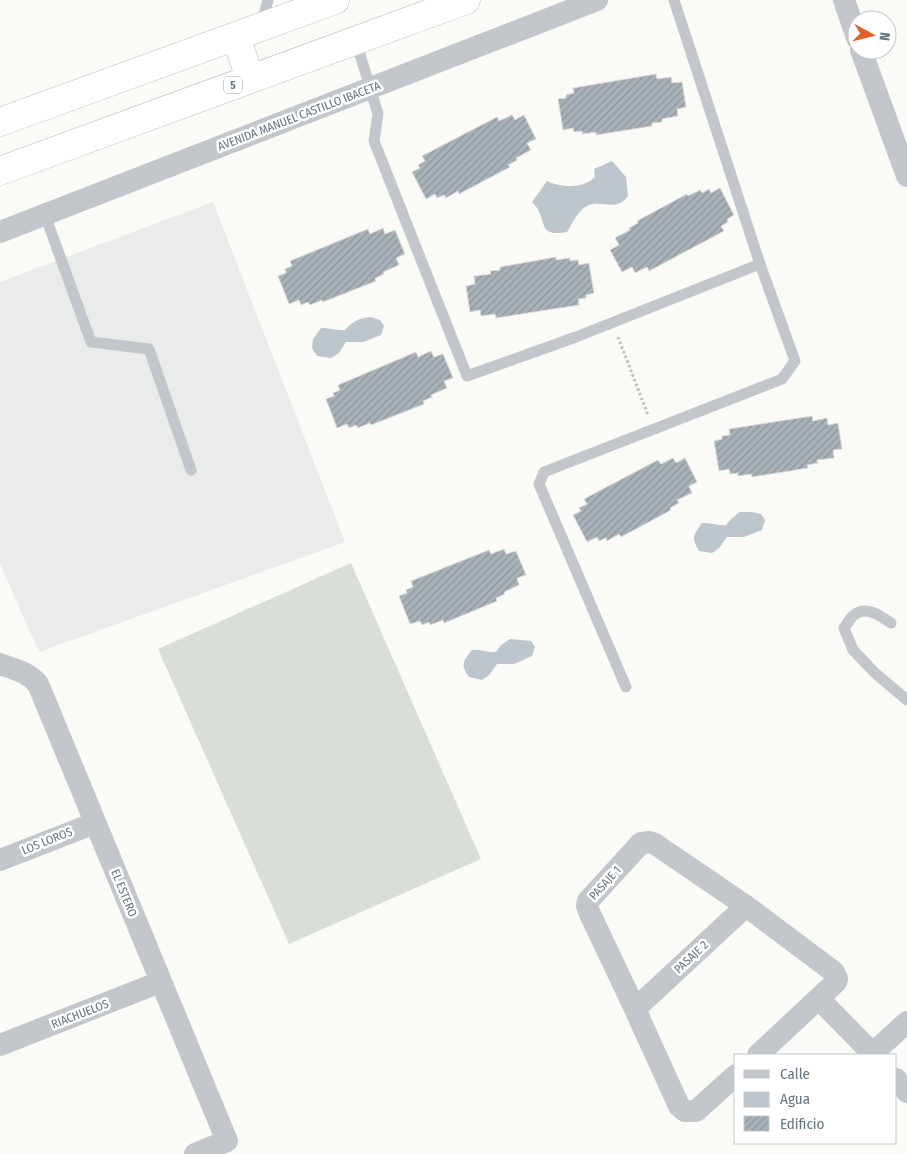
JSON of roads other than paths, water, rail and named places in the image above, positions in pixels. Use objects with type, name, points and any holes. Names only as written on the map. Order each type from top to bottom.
[{"type":"highway","points":[[0,122],[335,0]]},
{"type":"highway","name":"5","points":[[0,171],[466,0]]},
{"type":"highway","points":[[248,32],[250,79]]},
{"type":"street","name":"AVENIDA MANUEL CASTILLO IBACETA","points":[[0,232],[597,0]]},
{"type":"street","points":[[865,60],[907,176]]},
{"type":"street","name":"EL ESTERO","points":[[0,664],[21,671],[32,677],[38,684],[227,1141],[194,1154]]},
{"type":"street","name":"LOS LOROS","points":[[0,860],[95,823]]},
{"type":"street","name":"PASAJE 1","points":[[734,1077],[696,1112],[685,1111],[679,1106],[636,1008],[587,906],[588,901],[641,843],[655,844],[746,906],[834,972],[836,982],[759,1054]]},
{"type":"street","name":"PASAJE 2","points":[[636,1008],[746,906]]},
{"type":"street","name":"RIACHUELOS","points":[[0,1045],[160,982]]},
{"type":"street","points":[[819,998],[873,1054],[907,1022]]},
{"type":"street","points":[[897,1080],[907,1092]]},
{"type":"lane","points":[[248,32],[268,0]]},
{"type":"lane","points":[[626,687],[539,484],[544,472],[782,379],[795,361],[760,264],[674,0]]},
{"type":"lane","points":[[356,40],[378,114],[374,141],[467,376],[576,337],[760,264]]},
{"type":"lane","points":[[45,215],[91,342],[149,349],[191,470]]},
{"type":"lane","points":[[891,623],[877,613],[865,610],[854,614],[844,628],[853,650],[875,673],[907,700]]},
{"type":"water","points":[[612,161],[626,177],[628,196],[618,204],[593,204],[587,206],[578,214],[567,232],[550,232],[546,229],[537,208],[532,202],[547,181],[565,186],[584,184],[595,177],[594,169]]},
{"type":"water","points":[[371,317],[380,320],[384,326],[381,335],[363,342],[346,342],[339,353],[331,358],[317,356],[312,348],[313,339],[321,328],[345,330],[356,321]]},
{"type":"water","points":[[740,512],[761,514],[765,520],[762,530],[744,537],[727,537],[719,548],[712,553],[699,551],[694,537],[702,523],[726,525]]},
{"type":"water","points":[[510,639],[531,641],[535,647],[532,656],[514,664],[497,664],[489,675],[482,680],[469,677],[464,669],[464,663],[472,650],[496,652],[501,645]]}]
